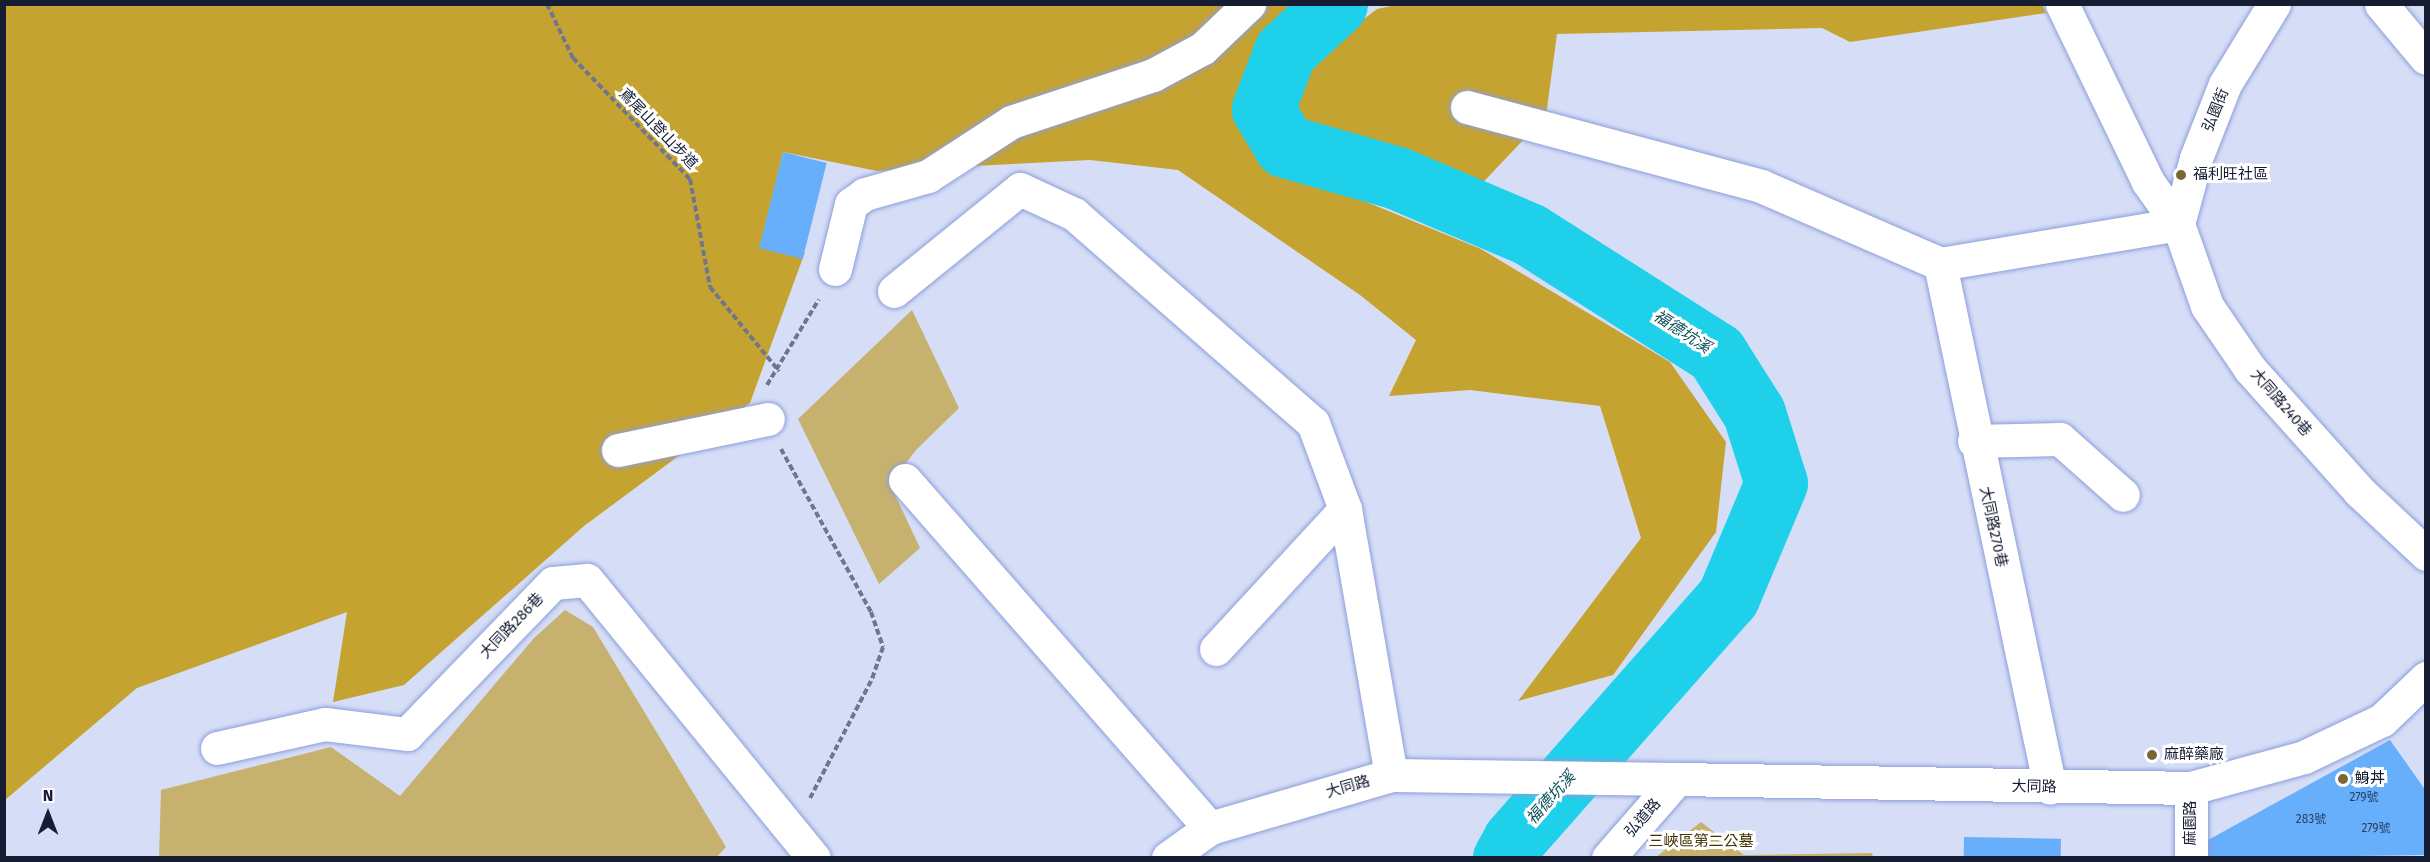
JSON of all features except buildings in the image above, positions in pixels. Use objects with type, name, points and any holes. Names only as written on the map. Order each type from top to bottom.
[{"type":"street","points":[[836,269],[851,204],[865,194],[928,176],[1011,122],[1153,75],[1203,48],[1248,4]]},
{"type":"street","name":"大同路240巷","points":[[2061,4],[2148,182],[2178,224],[2207,306],[2250,369],[2359,491],[2426,554]]},
{"type":"street","name":"弘園街","points":[[2178,224],[2196,158],[2225,84],[2274,4]]},
{"type":"street","points":[[2381,4],[2426,58]]},
{"type":"street","points":[[1467,106],[1761,186],[1940,264],[2178,224]]},
{"type":"street","points":[[894,291],[1020,189],[1074,214],[1313,423],[1345,509],[1391,774]]},
{"type":"street","name":"大同路270巷","points":[[1940,264],[1974,441],[2050,788]]},
{"type":"street","points":[[618,450],[768,419]]},
{"type":"street","points":[[1974,441],[2060,439],[2123,495]]},
{"type":"street","points":[[905,480],[1210,828]]},
{"type":"street","points":[[1216,649],[1345,509]]},
{"type":"street","name":"大同路286巷","points":[[217,748],[325,724],[406,734],[553,583],[587,580],[814,858]]},
{"type":"street","name":"大同路","points":[[1168,858],[1210,828],[1391,774],[2050,788],[2191,788],[2304,757],[2372,725],[2426,678]]},
{"type":"street","name":"弘道路","points":[[1608,858],[1677,779]]},
{"type":"street","name":"麻園路","points":[[2191,788],[2191,858]]},
{"type":"path","name":"鳶尾山登山步道","points":[[547,4],[573,58],[690,179],[710,287],[778,371]]},
{"type":"path","points":[[792,833],[871,681],[883,647],[871,612],[793,476],[768,419],[764,389],[778,371],[836,269]]},
{"type":"green space","points":[[912,310],[959,408],[916,450],[890,484],[920,548],[879,584],[798,419]]},
{"type":"green space","points":[[565,610],[593,627],[726,847],[716,858],[159,858],[161,790],[331,747],[400,796],[534,638]]},
{"type":"green space","name":"三峽區第二公墓","points":[[1701,822],[1744,855],[1872,853],[1873,857],[1656,857]]},
{"type":"shaded area","points":[[2042,4],[2046,13],[1850,42],[1822,28],[1557,34],[1546,116],[1472,194],[1397,155],[1312,136],[1292,102],[1308,62],[1377,9],[1396,5]]},
{"type":"shaded area","points":[[5,5],[1303,5],[1263,40],[1232,114],[1274,164],[1481,249],[1670,362],[1726,442],[1716,532],[1613,675],[1518,701],[1641,538],[1600,406],[1470,390],[1389,396],[1416,340],[1360,295],[1178,170],[1090,160],[877,171],[783,152],[760,248],[805,252],[750,403],[584,526],[404,685],[333,702],[347,612],[137,688],[5,800]]},
{"type":"waterway","name":"福德坑溪","points":[[1336,4],[1285,51],[1263,109],[1285,146],[1397,178],[1529,234],[1716,353],[1754,413],[1776,483],[1728,597],[1514,840],[1504,858]]},
{"type":"place","name":"福利旺社區","points":[[2181,175]]},
{"type":"place","name":"麻醉藥廠","points":[[2152,755]]},
{"type":"place","name":"鯓丼","points":[[2343,779]]}]
